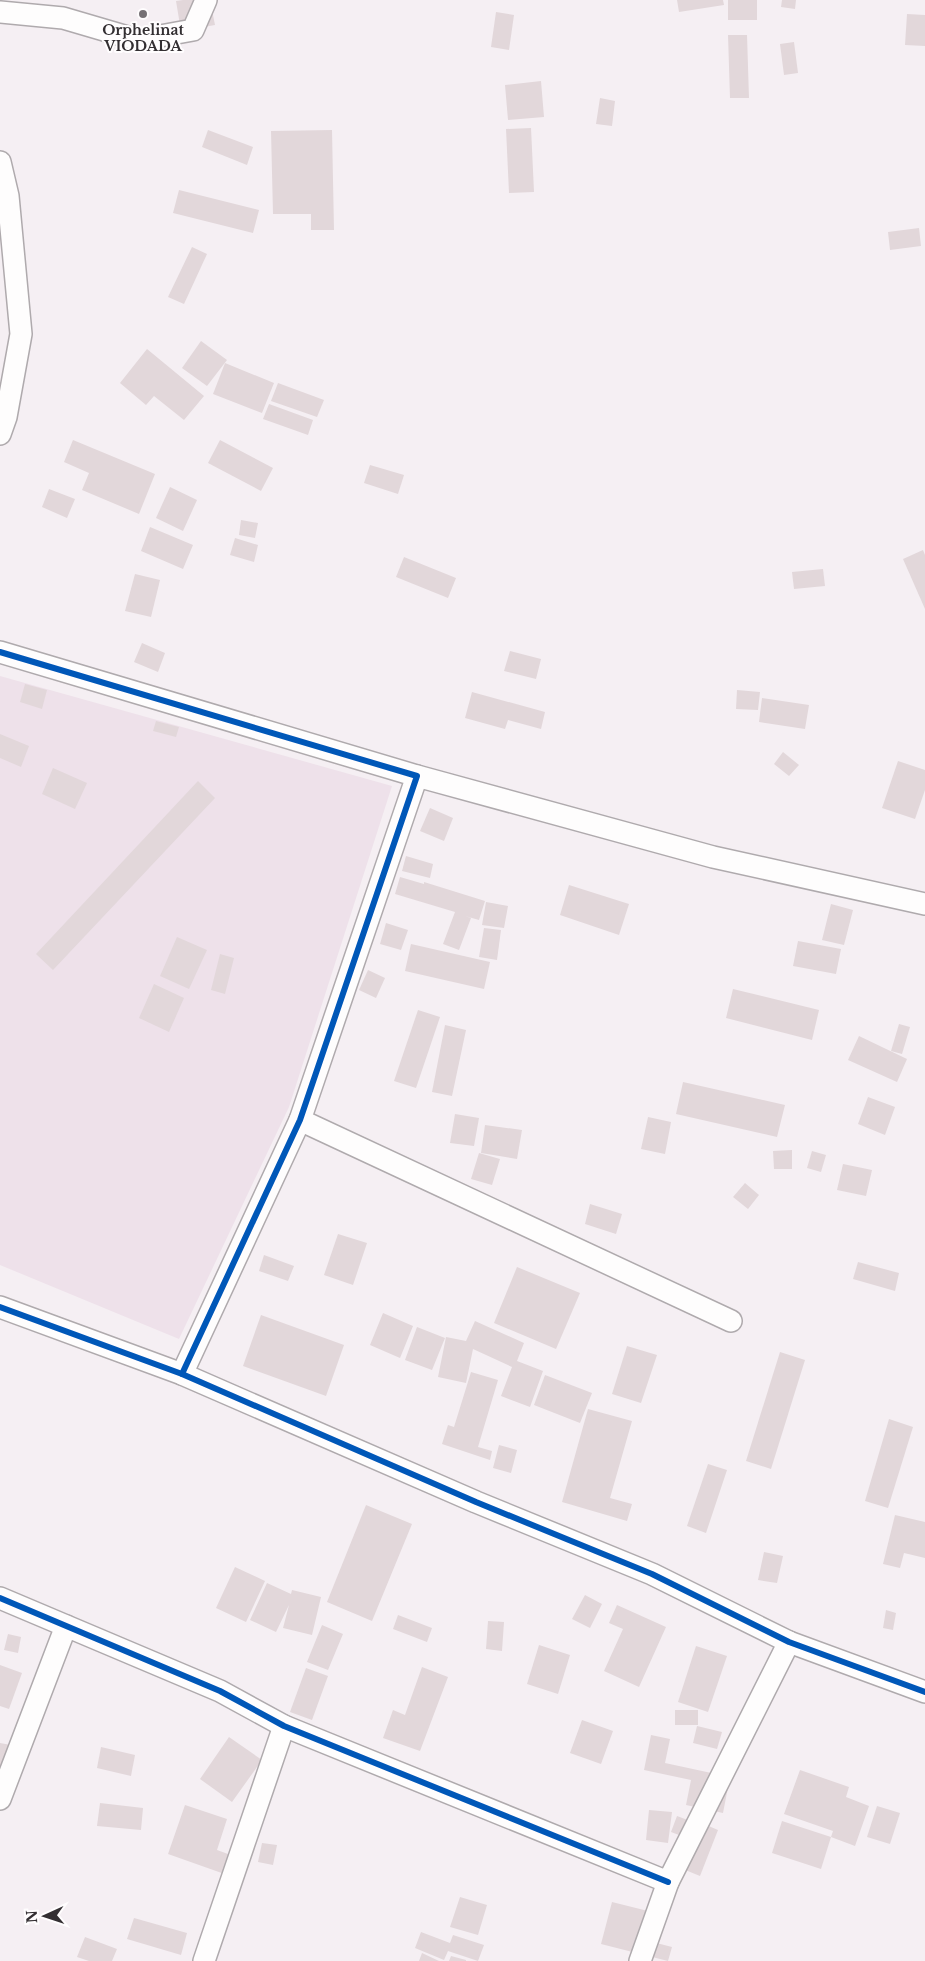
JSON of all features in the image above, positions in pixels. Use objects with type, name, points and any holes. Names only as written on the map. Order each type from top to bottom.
[{"type":"street","points":[[0,12],[63,18],[138,40],[193,30],[206,0]]},
{"type":"street","points":[[0,162],[8,196],[21,334],[6,417],[0,434]]},
{"type":"street","points":[[0,652],[418,776],[713,857],[925,904]]},
{"type":"street","points":[[182,1374],[300,1120],[418,776]]},
{"type":"street","points":[[300,1120],[731,1321]]},
{"type":"street","points":[[0,1307],[182,1374],[467,1498],[652,1574],[789,1642],[925,1692]]},
{"type":"street","points":[[0,1598],[220,1691],[284,1726],[668,1882]]},
{"type":"street","points":[[0,1799],[66,1626]]},
{"type":"street","points":[[640,1961],[668,1882],[789,1642]]},
{"type":"street","points":[[204,1961],[284,1726]]},
{"type":"shaded area","points":[[0,676],[392,786],[289,1107],[179,1339],[0,1265]]},
{"type":"building","points":[[210,0],[215,25],[181,31],[176,1]]},
{"type":"building","points":[[677,0],[723,0],[724,5],[679,12]]},
{"type":"building","points":[[728,0],[757,0],[757,20],[728,20]]},
{"type":"building","points":[[782,0],[796,0],[795,9],[781,7]]},
{"type":"building","points":[[496,12],[514,15],[509,50],[491,47]]},
{"type":"building","points":[[907,14],[925,15],[925,46],[905,45]]},
{"type":"building","points":[[728,35],[747,35],[749,98],[730,98]]},
{"type":"building","points":[[794,42],[798,73],[784,75],[780,44]]},
{"type":"building","points":[[541,81],[544,117],[508,120],[505,85]]},
{"type":"building","points":[[600,98],[615,101],[612,126],[596,124]]},
{"type":"building","points":[[531,128],[534,192],[509,193],[506,129]]},
{"type":"building","points":[[208,130],[253,147],[247,165],[202,147]]},
{"type":"building","points":[[332,130],[334,230],[311,230],[311,214],[273,214],[271,131]]},
{"type":"building","points":[[179,190],[259,210],[253,233],[173,213]]},
{"type":"building","points":[[919,228],[921,246],[890,250],[888,232]]},
{"type":"building","points":[[192,247],[207,254],[184,304],[168,297]]},
{"type":"building","points":[[201,341],[227,360],[207,386],[182,368]]},
{"type":"building","points":[[147,349],[204,396],[184,420],[154,396],[146,405],[120,383]]},
{"type":"building","points":[[225,363],[274,383],[262,413],[213,394]]},
{"type":"building","points":[[278,383],[324,400],[317,417],[271,401]]},
{"type":"building","points":[[269,404],[313,420],[308,435],[263,419]]},
{"type":"building","points":[[73,440],[155,474],[139,514],[82,490],[89,473],[64,462]]},
{"type":"building","points":[[220,440],[273,468],[261,491],[208,463]]},
{"type":"building","points":[[370,465],[404,475],[398,494],[364,483]]},
{"type":"building","points":[[170,487],[197,500],[183,531],[156,518]]},
{"type":"building","points":[[49,489],[75,499],[67,518],[42,507]]},
{"type":"building","points":[[241,520],[258,523],[255,538],[239,535]]},
{"type":"building","points":[[150,527],[193,545],[183,569],[141,551]]},
{"type":"building","points":[[235,538],[258,545],[254,562],[230,555]]},
{"type":"building","points":[[923,550],[925,555],[925,609],[903,559]]},
{"type":"building","points":[[404,557],[456,578],[448,598],[396,577]]},
{"type":"building","points":[[823,569],[825,586],[794,589],[792,572]]},
{"type":"building","points":[[135,574],[160,580],[151,617],[125,611]]},
{"type":"building","points":[[142,643],[165,653],[158,672],[134,662]]},
{"type":"building","points":[[510,651],[541,659],[536,679],[504,671]]},
{"type":"building","points":[[25,684],[47,690],[42,709],[20,702]]},
{"type":"building","points":[[737,690],[760,692],[758,710],[736,709]]},
{"type":"building","points":[[472,692],[545,712],[541,729],[508,720],[505,729],[465,718]]},
{"type":"building","points":[[762,698],[809,705],[805,729],[759,722]]},
{"type":"building","points":[[156,721],[179,727],[176,737],[153,731]]},
{"type":"building","points":[[0,734],[29,746],[21,767],[0,758]]},
{"type":"building","points":[[783,752],[799,765],[789,776],[774,764]]},
{"type":"building","points":[[898,761],[925,770],[925,790],[915,819],[882,808]]},
{"type":"building","points":[[53,768],[87,783],[75,809],[42,794]]},
{"type":"building","points":[[198,781],[215,798],[53,970],[36,954]]},
{"type":"building","points":[[430,808],[453,818],[444,841],[420,831]]},
{"type":"building","points":[[406,856],[433,864],[430,878],[402,871]]},
{"type":"building","points":[[400,877],[424,884],[424,882],[485,901],[479,920],[465,916],[471,918],[459,950],[443,944],[455,912],[395,894]]},
{"type":"building","points":[[569,885],[629,904],[619,935],[560,915]]},
{"type":"building","points":[[486,902],[508,906],[504,928],[482,925]]},
{"type":"building","points":[[831,904],[853,910],[844,945],[822,940]]},
{"type":"building","points":[[386,923],[408,930],[401,950],[380,944]]},
{"type":"building","points":[[484,928],[501,930],[497,960],[479,957]]},
{"type":"building","points":[[177,937],[207,950],[189,989],[160,976]]},
{"type":"building","points":[[798,941],[841,949],[836,974],[793,966]]},
{"type":"building","points":[[411,944],[490,962],[484,989],[405,971]]},
{"type":"building","points":[[220,954],[234,958],[225,994],[211,990]]},
{"type":"building","points":[[368,970],[385,978],[376,998],[359,990]]},
{"type":"building","points":[[154,984],[184,998],[169,1032],[139,1018]]},
{"type":"building","points":[[733,989],[819,1010],[812,1040],[726,1018]]},
{"type":"building","points":[[418,1010],[440,1017],[416,1088],[394,1081]]},
{"type":"building","points":[[899,1024],[910,1027],[902,1054],[891,1051]]},
{"type":"building","points":[[445,1025],[466,1030],[452,1096],[432,1092]]},
{"type":"building","points":[[859,1036],[907,1059],[897,1082],[848,1060]]},
{"type":"building","points":[[683,1082],[785,1105],[777,1137],[676,1114]]},
{"type":"building","points":[[868,1097],[895,1107],[885,1135],[858,1124]]},
{"type":"building","points":[[455,1114],[479,1118],[474,1146],[450,1143]]},
{"type":"building","points":[[648,1117],[671,1122],[665,1154],[641,1149]]},
{"type":"building","points":[[485,1125],[522,1130],[517,1159],[481,1153]]},
{"type":"building","points":[[792,1150],[792,1169],[774,1169],[773,1151]]},
{"type":"building","points":[[812,1151],[826,1155],[821,1172],[807,1168]]},
{"type":"building","points":[[479,1153],[500,1159],[492,1185],[471,1179]]},
{"type":"building","points":[[843,1164],[872,1170],[866,1196],[837,1190]]},
{"type":"building","points":[[745,1183],[759,1195],[748,1209],[733,1197]]},
{"type":"building","points":[[590,1204],[622,1214],[616,1234],[585,1224]]},
{"type":"building","points":[[338,1234],[367,1243],[353,1285],[324,1275]]},
{"type":"building","points":[[264,1255],[294,1266],[288,1281],[259,1271]]},
{"type":"building","points":[[858,1262],[899,1273],[895,1291],[853,1279]]},
{"type":"building","points":[[517,1267],[580,1293],[556,1349],[494,1323]]},
{"type":"building","points":[[383,1313],[413,1326],[400,1358],[370,1345]]},
{"type":"building","points":[[261,1315],[344,1345],[326,1396],[243,1366]]},
{"type":"building","points":[[475,1321],[524,1343],[517,1361],[543,1371],[530,1407],[501,1396],[512,1367],[473,1349],[466,1383],[438,1377],[446,1337],[466,1341]]},
{"type":"building","points":[[417,1327],[445,1338],[432,1370],[405,1360]]},
{"type":"building","points":[[627,1346],[657,1355],[641,1403],[612,1394]]},
{"type":"building","points":[[780,1352],[805,1360],[771,1469],[746,1461]]},
{"type":"building","points":[[471,1372],[498,1380],[478,1447],[492,1451],[490,1460],[442,1444],[448,1425],[454,1427]]},
{"type":"building","points":[[545,1375],[592,1393],[580,1423],[534,1405]]},
{"type":"building","points":[[588,1409],[632,1421],[610,1498],[632,1504],[627,1521],[562,1502]]},
{"type":"building","points":[[889,1419],[913,1427],[888,1508],[865,1501]]},
{"type":"building","points":[[499,1445],[517,1450],[511,1473],[493,1468]]},
{"type":"building","points":[[708,1464],[727,1470],[706,1533],[687,1526]]},
{"type":"building","points":[[366,1505],[412,1524],[372,1621],[327,1602]]},
{"type":"building","points":[[895,1515],[925,1522],[925,1558],[904,1553],[900,1568],[883,1564]]},
{"type":"building","points":[[764,1552],[783,1556],[777,1583],[758,1580]]},
{"type":"building","points":[[235,1567],[265,1581],[246,1622],[216,1608]]},
{"type":"building","points":[[267,1583],[291,1594],[292,1590],[321,1597],[312,1635],[283,1628],[289,1605],[276,1632],[250,1620]]},
{"type":"building","points":[[585,1595],[602,1604],[590,1628],[572,1619]]},
{"type":"building","points":[[617,1605],[666,1627],[639,1687],[604,1671],[623,1629],[609,1623]]},
{"type":"building","points":[[886,1610],[896,1613],[893,1630],[883,1628]]},
{"type":"building","points":[[398,1615],[432,1628],[427,1642],[393,1629]]},
{"type":"building","points":[[488,1621],[504,1622],[502,1651],[486,1649]]},
{"type":"building","points":[[322,1625],[343,1634],[328,1670],[307,1662]]},
{"type":"building","points":[[8,1634],[21,1637],[18,1653],[4,1650]]},
{"type":"building","points":[[539,1645],[570,1655],[558,1694],[527,1684]]},
{"type":"building","points":[[696,1646],[727,1656],[708,1712],[678,1702]]},
{"type":"building","points":[[0,1665],[22,1673],[9,1709],[0,1706]]},
{"type":"building","points":[[422,1667],[448,1677],[420,1751],[383,1738],[393,1710],[405,1715]]},
{"type":"building","points":[[306,1668],[328,1676],[312,1720],[290,1712]]},
{"type":"building","points":[[675,1710],[698,1710],[698,1725],[675,1725]]},
{"type":"building","points":[[582,1720],[613,1731],[601,1764],[570,1753]]},
{"type":"building","points":[[697,1726],[722,1732],[717,1749],[693,1743]]},
{"type":"building","points":[[651,1735],[670,1739],[665,1763],[730,1777],[723,1813],[686,1805],[691,1780],[644,1770]]},
{"type":"building","points":[[229,1737],[262,1760],[232,1802],[200,1779]]},
{"type":"building","points":[[0,1743],[11,1745],[0,1779]]},
{"type":"building","points":[[101,1747],[135,1755],[131,1776],[97,1768]]},
{"type":"building","points":[[800,1770],[849,1787],[846,1797],[869,1806],[855,1846],[831,1837],[833,1831],[784,1814]]},
{"type":"building","points":[[100,1803],[143,1808],[141,1830],[97,1826]]},
{"type":"building","points":[[185,1805],[227,1819],[217,1850],[239,1858],[233,1877],[168,1854]]},
{"type":"building","points":[[877,1806],[900,1813],[890,1844],[867,1837]]},
{"type":"building","points":[[649,1810],[672,1812],[668,1843],[646,1840]]},
{"type":"building","points":[[677,1816],[701,1825],[695,1841],[671,1832]]},
{"type":"building","points":[[782,1821],[831,1837],[821,1869],[772,1853]]},
{"type":"building","points":[[704,1824],[718,1830],[700,1876],[673,1865]]},
{"type":"building","points":[[262,1843],[277,1845],[273,1865],[258,1862]]},
{"type":"building","points":[[460,1897],[487,1905],[478,1935],[450,1927]]},
{"type":"building","points":[[612,1902],[648,1911],[641,1939],[672,1947],[668,1961],[601,1944]]},
{"type":"building","points":[[134,1918],[187,1933],[181,1955],[127,1939]]},
{"type":"building","points":[[421,1932],[450,1943],[453,1935],[484,1945],[478,1961],[448,1951],[444,1960],[415,1948]]},
{"type":"building","points":[[85,1937],[117,1949],[112,1961],[89,1961],[77,1957]]},
{"type":"building","points":[[422,1953],[439,1961],[419,1961]]},
{"type":"building","points":[[451,1956],[466,1960],[466,1961],[449,1961]]},
{"type":"cycle path","points":[[0,652],[417,776],[300,1120],[182,1374]]},
{"type":"cycle path","points":[[0,1307],[182,1374],[476,1502],[652,1574],[789,1642],[925,1692]]},
{"type":"cycle path","points":[[0,1598],[220,1691],[284,1726],[668,1882]]},
{"type":"place","name":"Orphelinat VIODADA","points":[[143,14]]}]
